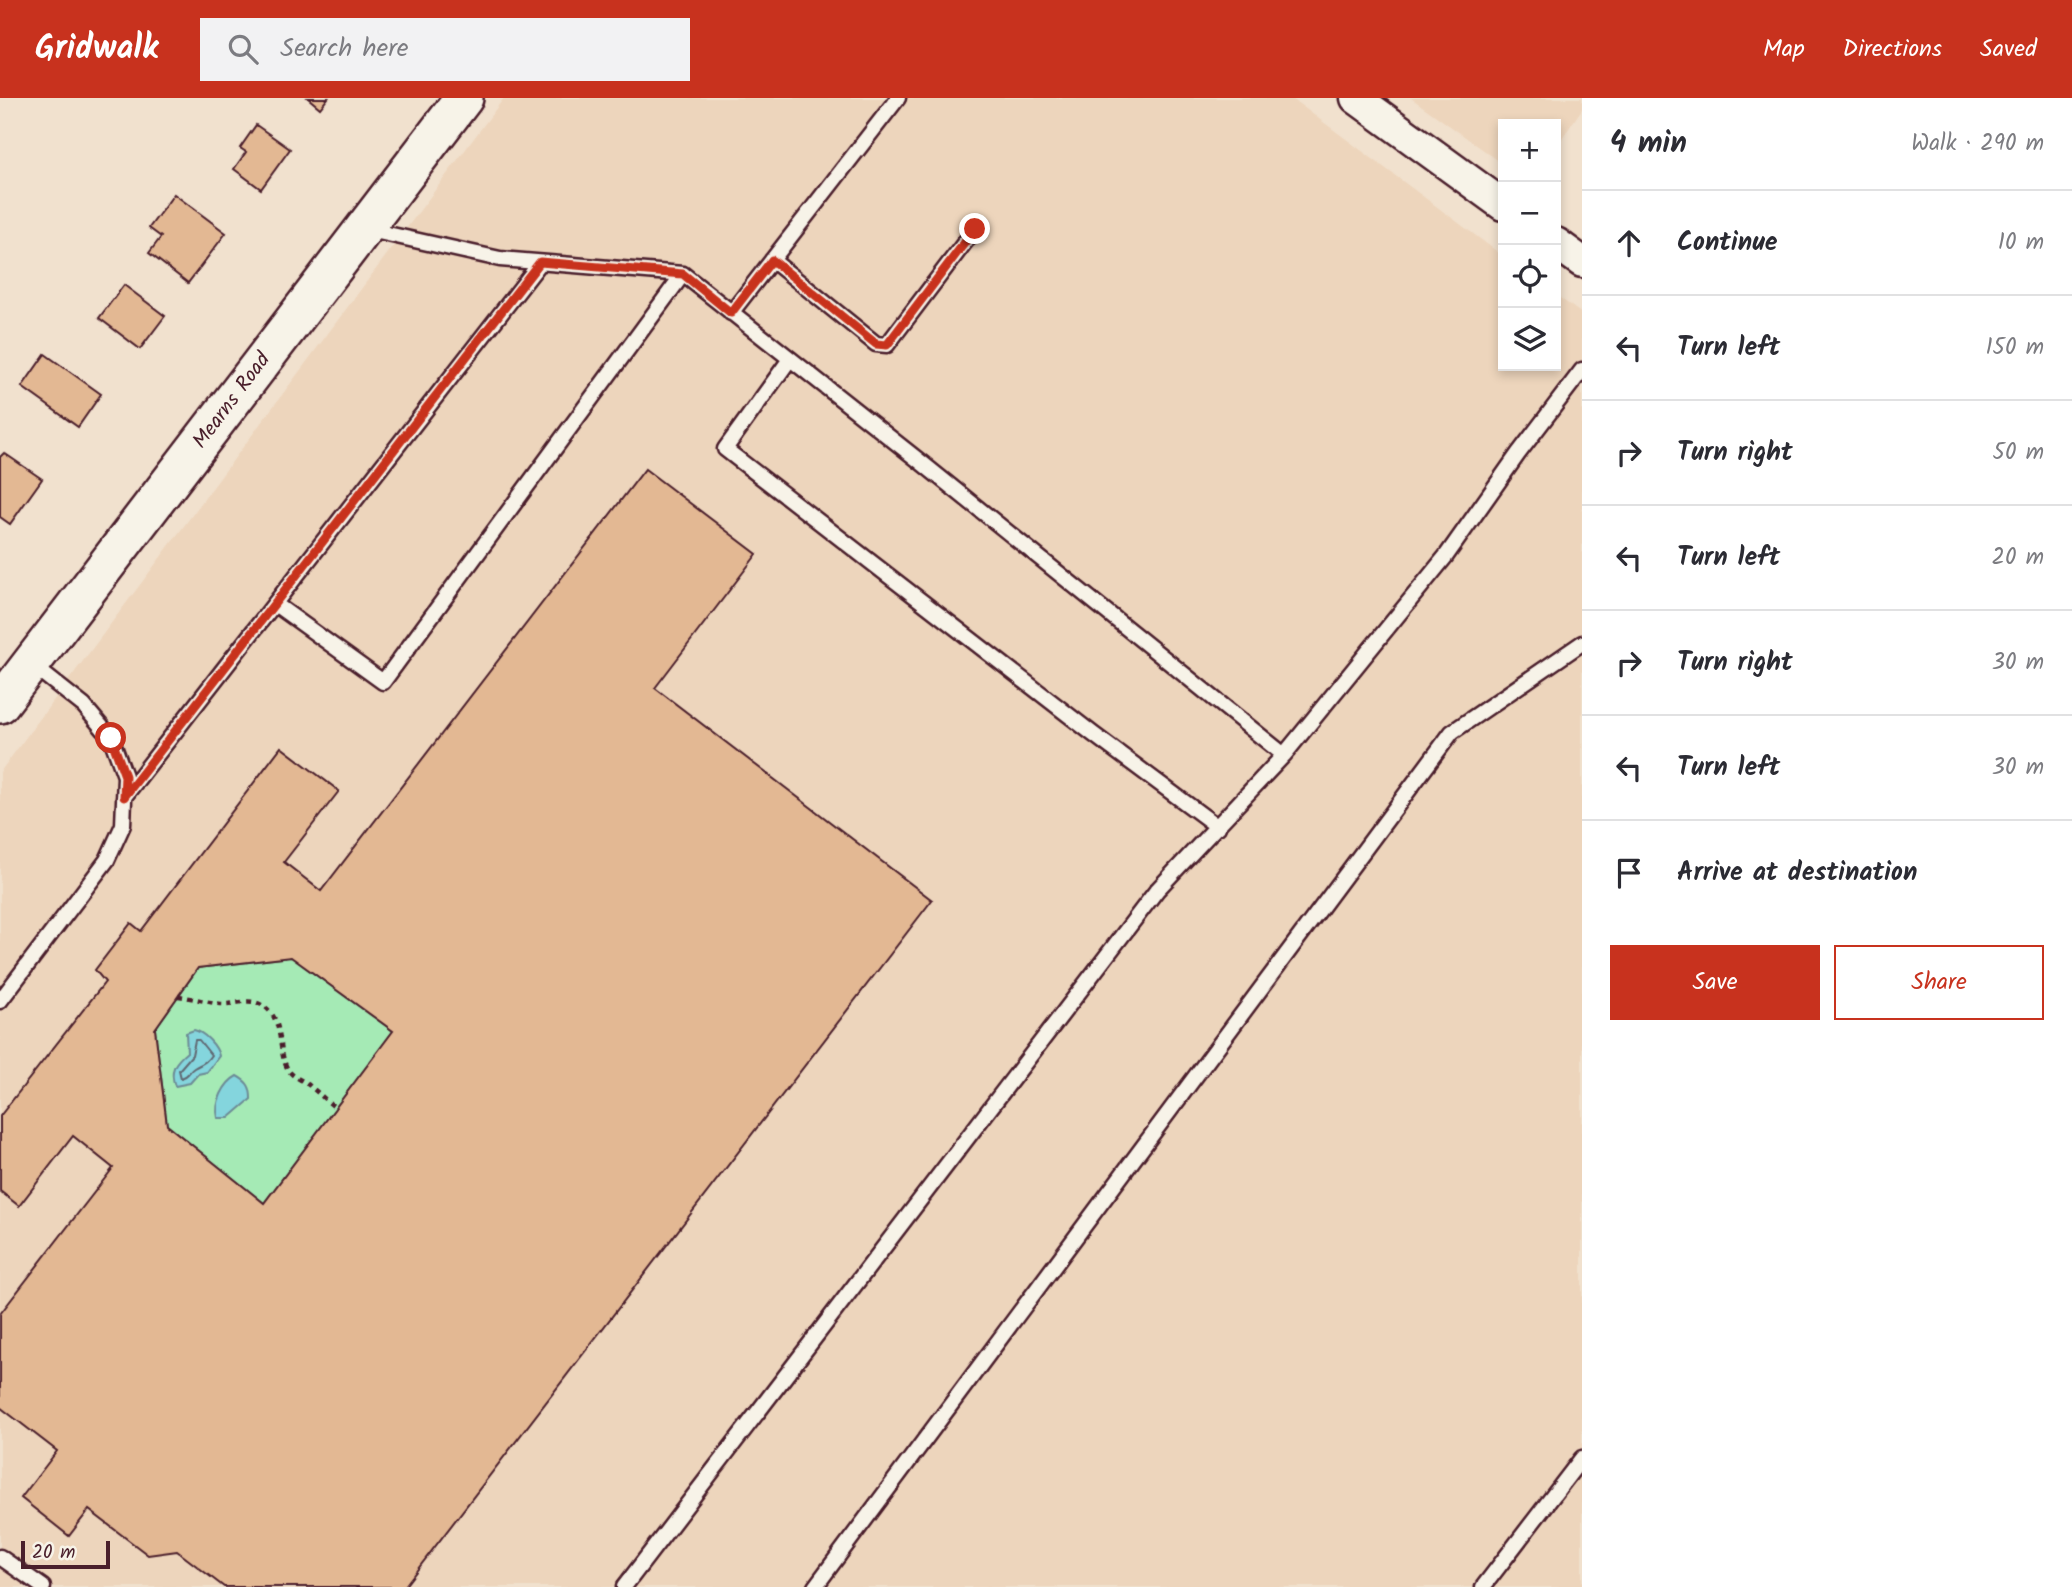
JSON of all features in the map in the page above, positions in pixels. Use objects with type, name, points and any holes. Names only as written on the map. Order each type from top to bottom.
[{"type":"street","name":"Mearns Road","points":[[0,704],[464,98]]},
{"type":"street","points":[[1356,98],[1498,201]]},
{"type":"street","points":[[1559,245],[1582,262]]},
{"type":"lane","points":[[731,313],[898,98]]},
{"type":"lane","points":[[364,229],[500,259],[683,274],[1283,755]]},
{"type":"lane","points":[[772,260],[876,344],[887,345],[975,229]]},
{"type":"lane","points":[[124,797],[540,262]]},
{"type":"lane","points":[[275,604],[383,682],[683,274]]},
{"type":"lane","points":[[790,359],[725,449],[1093,734],[1218,827]]},
{"type":"lane","points":[[624,1587],[1157,890],[1283,755],[1446,556],[1582,370]]},
{"type":"lane","points":[[815,1587],[1452,732],[1582,643]]},
{"type":"lane","points":[[0,1001],[107,860],[123,825],[125,776],[111,738],[84,706],[31,664]]},
{"type":"lane","points":[[1483,1587],[1582,1458]]},
{"type":"lane","points":[[0,1558],[43,1587]]},
{"type":"path","points":[[178,996],[224,1004],[253,1002],[267,1009],[274,1017],[284,1063],[290,1073],[336,1108]]},
{"type":"shaded area","points":[[504,98],[1291,98],[1498,252],[1498,371],[1561,371],[1561,299],[1582,314],[1582,1587],[0,1587],[0,772]]},
{"type":"shaded area","points":[[1411,98],[1582,98],[1582,109],[1561,140],[1561,119],[1498,119],[1498,160]]},
{"type":"green space","points":[[291,957],[393,1031],[264,1203],[167,1125],[155,1029],[198,968]]},
{"type":"water","points":[[194,1030],[210,1040],[219,1056],[207,1072],[198,1074],[190,1083],[175,1086],[174,1067],[187,1052],[186,1033]]},
{"type":"water","points":[[237,1076],[248,1085],[251,1099],[229,1118],[218,1118],[217,1106],[221,1094]]},
{"type":"building","points":[[308,98],[328,98],[320,108]]},
{"type":"building","points":[[256,125],[290,149],[261,189],[234,169],[246,152],[240,148]]},
{"type":"building","points":[[174,194],[226,233],[188,283],[149,253],[161,237],[149,228]]},
{"type":"building","points":[[124,285],[165,316],[140,349],[99,318]]},
{"type":"building","points":[[45,354],[101,394],[78,427],[22,387]]},
{"type":"building","points":[[4,453],[42,479],[10,524],[0,517],[0,457]]},
{"type":"building","points":[[645,469],[757,554],[655,688],[932,900],[404,1587],[224,1587],[177,1551],[148,1555],[89,1510],[69,1536],[21,1498],[57,1451],[0,1407],[0,1314],[113,1168],[73,1136],[19,1206],[0,1191],[0,1116],[105,982],[95,970],[131,923],[141,931],[281,747],[339,791],[284,862],[321,891]],"holes":[[[291,957],[393,1031],[264,1203],[167,1125],[155,1029],[198,968]]]},
{"type":"route","points":[[111,738],[125,776],[124,797],[540,262],[683,274],[731,313],[772,260],[876,344],[887,345],[975,229]]}]
